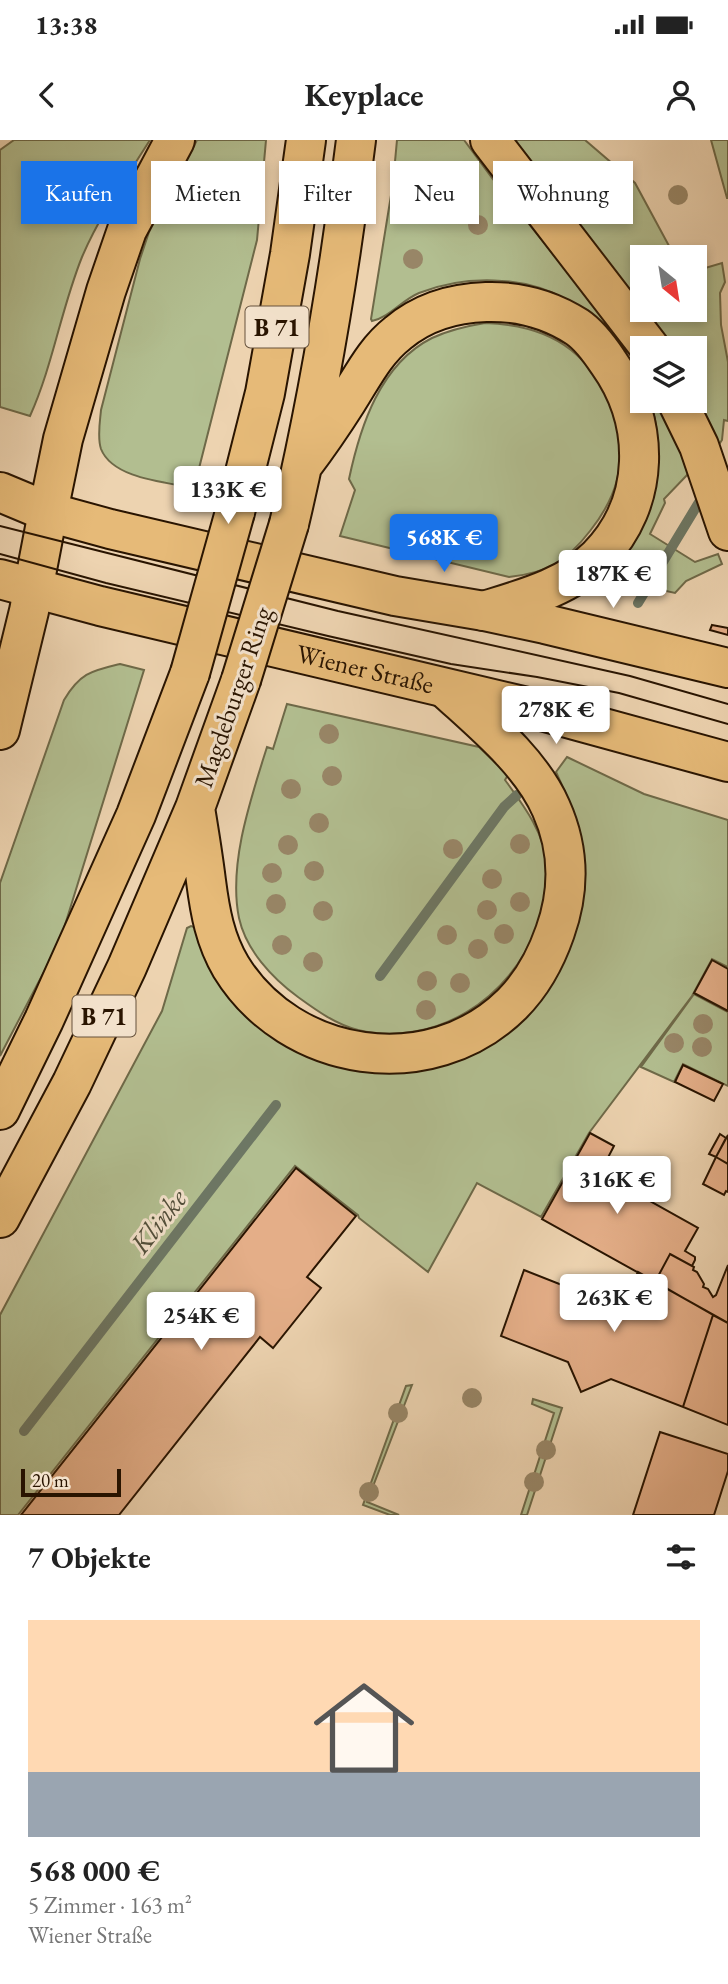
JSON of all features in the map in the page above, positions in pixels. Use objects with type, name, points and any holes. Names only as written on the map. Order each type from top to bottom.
[{"type":"main road","points":[[0,730],[17,584],[48,512],[63,439],[106,291],[128,230],[175,140]]},
{"type":"main road","name":"Magdeburger Ring","points":[[0,1110],[60,987],[136,816],[190,673],[265,393],[290,254],[306,140]]},
{"type":"main road","name":"Magdeburger Ring","points":[[0,1218],[86,1054],[147,922],[195,808],[241,680],[289,524],[302,466],[328,333],[356,140]]},
{"type":"main road","points":[[490,140],[641,336]]},
{"type":"main road","points":[[302,466],[380,349],[418,318],[443,308],[474,302],[510,301],[546,311],[578,328],[599,348],[632,404],[639,437],[639,470],[633,501],[618,532],[597,558],[570,578],[530,597],[484,611]]},
{"type":"main road","points":[[683,413],[699,446],[724,520]]},
{"type":"main road","points":[[0,492],[48,512],[110,529],[395,596],[545,624],[728,668]]},
{"type":"main road","name":"Wiener Straße","points":[[17,584],[527,707],[728,762]]},
{"type":"main road","points":[[195,808],[212,918],[225,955],[258,1001],[281,1020],[307,1035],[352,1050],[383,1055],[424,1050],[457,1040],[506,1009],[540,966],[561,914],[566,867],[564,850],[551,807],[537,784],[490,730],[446,689]]},
{"type":"green space","points":[[14,140],[150,140],[137,161],[21,161],[21,224],[98,224],[82,257],[45,377],[30,416],[0,407],[0,150]]},
{"type":"green space","points":[[197,140],[266,140],[264,161],[186,161]]},
{"type":"green space","points":[[397,140],[464,140],[493,179],[493,224],[529,224],[607,321],[603,325],[572,303],[550,292],[494,280],[455,283],[419,293],[385,316],[372,321],[390,202],[390,224],[479,224],[479,161],[395,161]]},
{"type":"green space","points":[[513,140],[585,140],[609,161],[529,161]]},
{"type":"green space","points":[[711,140],[728,140],[728,198],[727,198]]},
{"type":"green space","points":[[633,181],[669,245],[630,245],[630,291],[578,224],[633,224]]},
{"type":"green space","points":[[153,224],[258,224],[257,240],[194,488],[128,473],[107,459],[100,444],[101,410]]},
{"type":"green space","points":[[722,263],[725,282],[720,293],[721,325],[728,362],[728,421],[724,420],[722,440],[718,446],[704,413],[707,413],[707,336],[663,336],[653,322],[707,322],[707,267]]},
{"type":"green space","points":[[485,323],[530,329],[551,337],[571,350],[595,376],[612,409],[620,445],[617,480],[599,519],[573,550],[555,564],[509,577],[340,536],[355,490],[349,479],[359,439],[366,418],[386,380],[414,349],[432,338]]},
{"type":"green space","points":[[653,413],[665,413],[689,473],[664,499],[665,503],[650,534],[695,562],[718,554],[722,564],[686,581],[675,593],[657,589],[658,582],[632,584],[611,570],[637,534],[653,490],[658,444]]},
{"type":"green space","points":[[120,664],[144,670],[60,941],[0,1056],[0,883],[64,700],[75,684],[87,674]]},
{"type":"green space","points":[[287,704],[479,747],[508,775],[505,780],[527,811],[543,844],[548,869],[547,890],[537,926],[525,952],[509,976],[489,996],[467,1012],[442,1024],[415,1032],[387,1034],[358,1030],[326,1016],[288,989],[254,952],[239,918],[236,876],[248,809],[267,747],[273,749]]},
{"type":"green space","points":[[567,757],[644,794],[728,820],[728,967],[712,959],[692,996],[589,1133],[541,1217],[477,1183],[428,1272],[295,1166],[18,1515],[0,1515],[0,1315],[162,1011],[187,928],[197,928],[216,976],[227,995],[246,1015],[447,1058],[582,894],[584,859],[580,831],[556,772]]},
{"type":"green space","points":[[694,994],[728,1012],[728,1086],[683,1064],[674,1082],[641,1067]]},
{"type":"green space","points":[[412,1385],[367,1502],[399,1515],[390,1515],[363,1505],[406,1386]]},
{"type":"green space","points":[[533,1399],[562,1408],[527,1515],[521,1515],[554,1413],[532,1404]]},
{"type":"building","points":[[712,625],[728,628],[728,635],[710,630]]},
{"type":"building","points":[[712,960],[728,969],[728,1011],[694,993]]},
{"type":"building","points":[[683,1065],[723,1084],[714,1101],[675,1082]]},
{"type":"building","points":[[590,1133],[614,1146],[600,1173],[698,1228],[685,1251],[695,1257],[692,1266],[670,1254],[655,1282],[542,1219]]},
{"type":"building","points":[[720,1134],[726,1138],[716,1157],[709,1154]]},
{"type":"building","points":[[728,1135],[728,1164],[716,1157]]},
{"type":"building","points":[[716,1157],[728,1164],[728,1192],[724,1195],[703,1184]]},
{"type":"building","points":[[296,1168],[356,1216],[307,1277],[321,1288],[273,1348],[260,1337],[119,1515],[21,1515]]},
{"type":"building","points":[[670,1254],[694,1267],[693,1270],[704,1284],[703,1287],[708,1289],[713,1297],[728,1265],[728,1323],[655,1282]]},
{"type":"building","points":[[524,1270],[610,1304],[613,1297],[624,1301],[638,1272],[713,1315],[683,1407],[611,1379],[581,1392],[568,1362],[501,1336]]},
{"type":"building","points":[[713,1315],[728,1323],[728,1425],[683,1407]]},
{"type":"building","points":[[660,1432],[728,1454],[728,1471],[714,1515],[633,1515]]},
{"type":"waterway","name":"Klinke","points":[[638,603],[704,494]]},
{"type":"waterway","name":"Klinke","points":[[380,976],[504,807],[517,795]]},
{"type":"waterway","name":"Klinke","points":[[24,1431],[276,1105]]},
{"type":"tram line","points":[[0,526],[338,611],[630,676],[728,704]]},
{"type":"tram line","points":[[0,554],[106,583],[451,664],[619,693],[728,724]]}]
